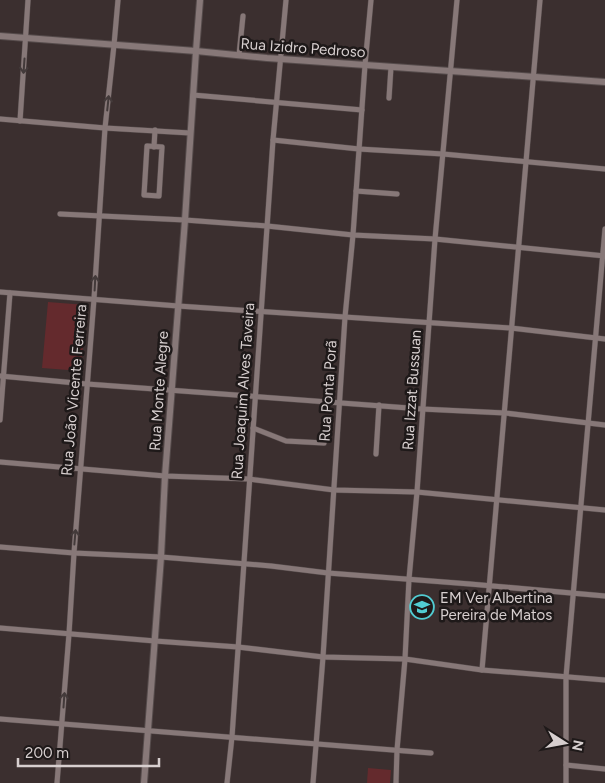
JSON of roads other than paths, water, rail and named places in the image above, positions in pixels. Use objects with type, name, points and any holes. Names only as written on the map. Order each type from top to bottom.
[{"type":"street","points":[[20,121],[28,0]]},
{"type":"street","name":"Rua João Vicente Ferreira","points":[[57,783],[88,384],[105,128],[118,0]]},
{"type":"street","name":"Rua Monte Alegre","points":[[144,783],[200,0]]},
{"type":"street","name":"Rua Joaquim Alves Taveira","points":[[227,783],[232,737],[273,140],[286,0]]},
{"type":"street","name":"Rua Ponta Porã","points":[[313,783],[345,317],[371,0]]},
{"type":"street","name":"Rua Izzat Bussuan","points":[[396,783],[409,580],[435,239],[457,0]]},
{"type":"street","points":[[482,670],[540,0]]},
{"type":"street","points":[[239,55],[243,16]]},
{"type":"street","name":"Rua Izidro Pedroso","points":[[0,36],[281,59],[605,82]]},
{"type":"street","points":[[389,98],[391,67]]},
{"type":"street","points":[[193,94],[362,110]]},
{"type":"street","points":[[0,119],[190,133]]},
{"type":"street","points":[[154,147],[155,130]]},
{"type":"street","points":[[273,140],[359,149],[605,168]]},
{"type":"street","points":[[147,146],[154,147],[162,147],[159,196],[144,195],[147,146]]},
{"type":"street","points":[[356,191],[396,194]]},
{"type":"street","points":[[60,214],[267,226],[353,235],[435,239],[604,256]]},
{"type":"street","points":[[566,783],[566,677],[605,229]]},
{"type":"street","points":[[0,292],[261,312],[511,328],[605,339]]},
{"type":"street","points":[[0,420],[10,293]]},
{"type":"street","points":[[2,376],[422,409],[505,413],[605,424]]},
{"type":"street","points":[[376,454],[379,405]]},
{"type":"street","points":[[253,428],[286,441],[324,443]]},
{"type":"street","points":[[0,462],[165,476],[249,479],[334,490],[417,492],[605,510]]},
{"type":"street","points":[[0,547],[161,557],[605,596]]},
{"type":"street","points":[[0,628],[238,647],[323,657],[405,660],[482,670],[605,680]]},
{"type":"street","points":[[0,719],[432,753]]},
{"type":"street","points":[[566,765],[605,769]]},
{"type":"place","name":"EM Ver Albertina Pereira de Matos","points":[[422,607]]}]
